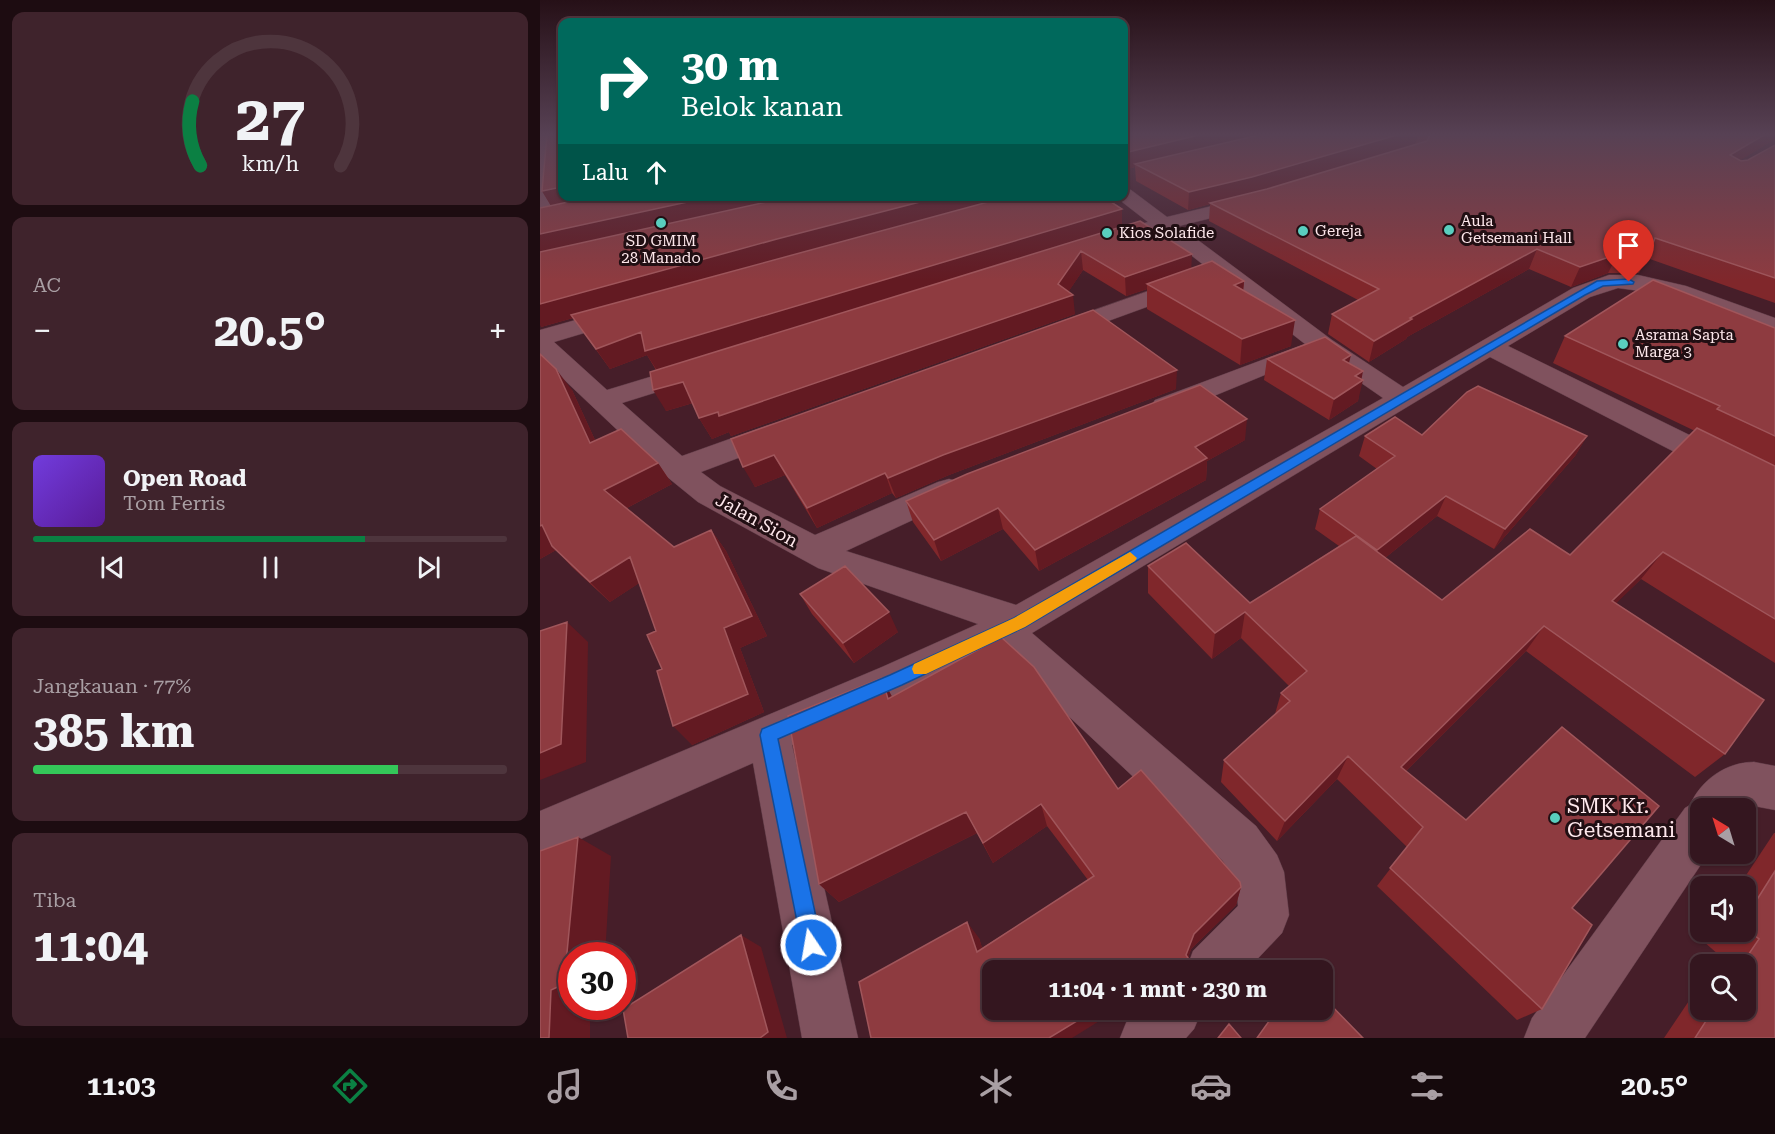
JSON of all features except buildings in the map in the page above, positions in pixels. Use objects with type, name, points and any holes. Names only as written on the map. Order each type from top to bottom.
[{"type":"street","points":[[543,183],[541,221],[564,215]]},
{"type":"street","points":[[1128,197],[1323,345],[1403,399]]},
{"type":"street","points":[[1083,249],[1163,224],[1267,198]]},
{"type":"street","points":[[1035,339],[1226,270]]},
{"type":"street","points":[[540,834],[896,680],[1011,626],[1403,399],[1488,346],[1601,283],[1617,281],[1648,285],[1685,294],[1775,327]]},
{"type":"street","points":[[540,338],[644,308]]},
{"type":"street","name":"Jalan Sion","points":[[540,343],[567,371],[603,400],[677,469],[710,494],[813,551],[1011,626]]},
{"type":"street","points":[[1137,417],[1323,345]]},
{"type":"street","points":[[1488,346],[1775,490]]},
{"type":"street","points":[[603,400],[717,364]]},
{"type":"street","points":[[677,469],[800,424]]},
{"type":"street","points":[[813,551],[972,481]]},
{"type":"street","points":[[1011,626],[1239,843],[1260,872],[1264,915],[1221,960]]},
{"type":"street","points":[[769,735],[830,1038]]},
{"type":"street","points":[[1721,798],[1730,788],[1749,781],[1775,788]]},
{"type":"street","points":[[1567,1032],[1690,841]]},
{"type":"street","points":[[1148,1038],[1165,1020]]},
{"type":"slow traffic","points":[[920,669],[1019,622],[1130,558]]},
{"type":"place","name":"SD GMIM 28 Manado","points":[[661,223]]},
{"type":"place","name":"Aula Getsemani Hall","points":[[1449,230]]},
{"type":"place","name":"Gereja","points":[[1303,231]]},
{"type":"place","name":"Kios Solafide","points":[[1107,233]]},
{"type":"place","name":"Asrama Sapta Marga 3","points":[[1623,344]]},
{"type":"place","name":"SMK Kr. Getsemani","points":[[1555,818]]},
{"type":"route","points":[[811,945],[769,735],[896,680],[1019,622],[1582,293],[1601,283],[1629,282]]}]
